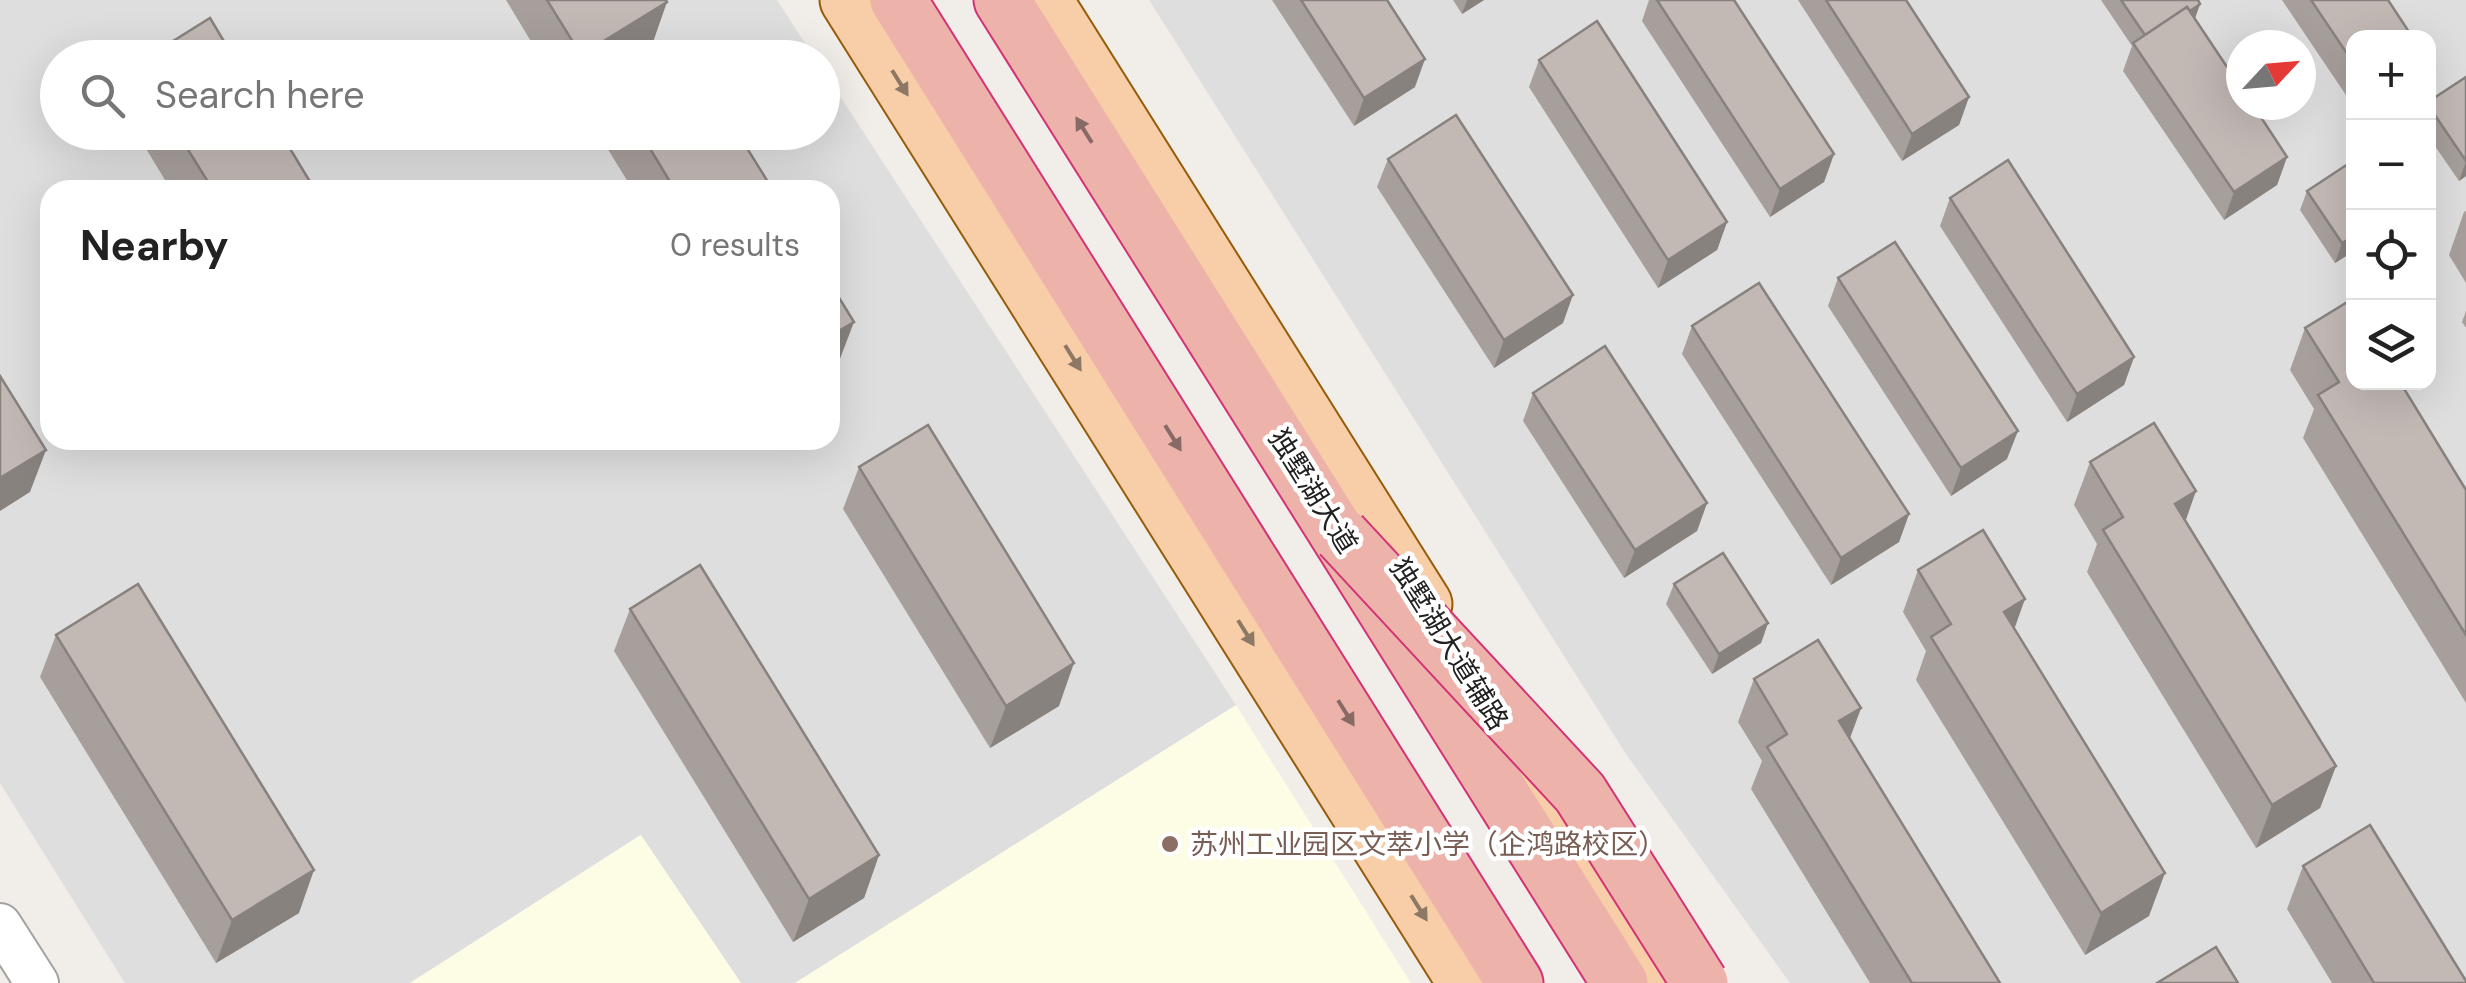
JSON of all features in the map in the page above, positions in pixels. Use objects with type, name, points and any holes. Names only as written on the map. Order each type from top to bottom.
[{"type":"highway","points":[[898,0],[1516,983]]},
{"type":"highway","name":"独墅湖大道","points":[[1002,0],[1620,983]]},
{"type":"highway","points":[[1341,535],[1580,793],[1700,983]]},
{"type":"main road","points":[[848,0],[1466,983]]},
{"type":"main road","name":"独墅湖大道辅路","points":[[1044,0],[1662,983]]},
{"type":"street","points":[[0,926],[36,983]]},
{"type":"shaded area","points":[[0,0],[777,0],[803,40],[40,40],[40,150],[840,150],[840,96],[1236,705],[795,983],[741,983],[640,835],[410,983],[125,983],[0,783]]},
{"type":"shaded area","points":[[1149,0],[2466,0],[2466,983],[1790,983],[1626,754]]},
{"type":"shaded area","name":"苏州工业园区文萃小学（企鸿路校区）","points":[[1236,705],[1411,983],[795,983]]},
{"type":"shaded area","points":[[641,835],[741,983],[410,983]]},
{"type":"building","points":[[547,0],[667,2],[605,40],[572,40]]},
{"type":"building","points":[[1301,0],[1387,0],[1425,59],[1364,98]]},
{"type":"building","points":[[1657,0],[1734,0],[1834,154],[1780,189]]},
{"type":"building","points":[[1826,0],[1906,0],[1969,97],[1912,134]]},
{"type":"building","points":[[2121,0],[2198,0],[2200,4],[2190,11],[2187,7],[2145,35]]},
{"type":"building","points":[[2311,0],[2388,0],[2408,30],[2346,30],[2346,52]]},
{"type":"building","points":[[2187,7],[2226,66],[2226,120],[2263,120],[2287,157],[2234,192],[2133,43]]},
{"type":"building","points":[[210,18],[223,40],[175,40]]},
{"type":"building","points":[[1597,21],[1727,222],[1668,260],[1539,60]]},
{"type":"building","points":[[2466,77],[2466,161],[2436,117],[2436,97]]},
{"type":"building","points":[[1456,115],[1573,295],[1504,340],[1388,159]]},
{"type":"building","points":[[188,150],[291,150],[309,180],[207,180]]},
{"type":"building","points":[[651,150],[748,150],[767,180],[669,180]]},
{"type":"building","points":[[2008,160],[2134,357],[2077,394],[1950,198]]},
{"type":"building","points":[[2346,165],[2346,241],[2342,243],[2307,191]]},
{"type":"building","points":[[1895,242],[2018,431],[1961,468],[1838,278]]},
{"type":"building","points":[[1759,283],[1909,514],[1841,558],[1692,326]]},
{"type":"building","points":[[840,299],[854,322],[840,330]]},
{"type":"building","points":[[2346,303],[2346,390],[2405,390],[2466,490],[2466,635],[2318,395],[2339,382],[2305,328]]},
{"type":"building","points":[[1605,346],[1707,503],[1635,550],[1533,393]]},
{"type":"building","points":[[0,376],[40,440],[40,450],[46,450],[0,478]]},
{"type":"building","points":[[2154,423],[2196,491],[2175,504],[2336,766],[2272,805],[2103,530],[2123,517],[2090,462]]},
{"type":"building","points":[[928,425],[1074,663],[1006,706],[859,467]]},
{"type":"building","points":[[1983,530],[2025,599],[2004,612],[2165,873],[2101,913],[1931,637],[1951,624],[1918,570]]},
{"type":"building","points":[[1723,553],[1768,623],[1719,654],[1674,584]]},
{"type":"building","points":[[700,565],[879,855],[809,899],[630,609]]},
{"type":"building","points":[[138,584],[314,870],[232,920],[56,635]]},
{"type":"building","points":[[1818,640],[1861,708],[1839,721],[2000,983],[1912,983],[1767,747],[1787,734],[1754,679]]},
{"type":"building","points":[[2370,825],[2466,983],[2374,983],[2303,866]]},
{"type":"building","points":[[2216,947],[2238,983],[2157,983]]},
{"type":"place","name":"苏州工业园区文萃小学（企鸿路校区）","points":[[1170,844]]}]
